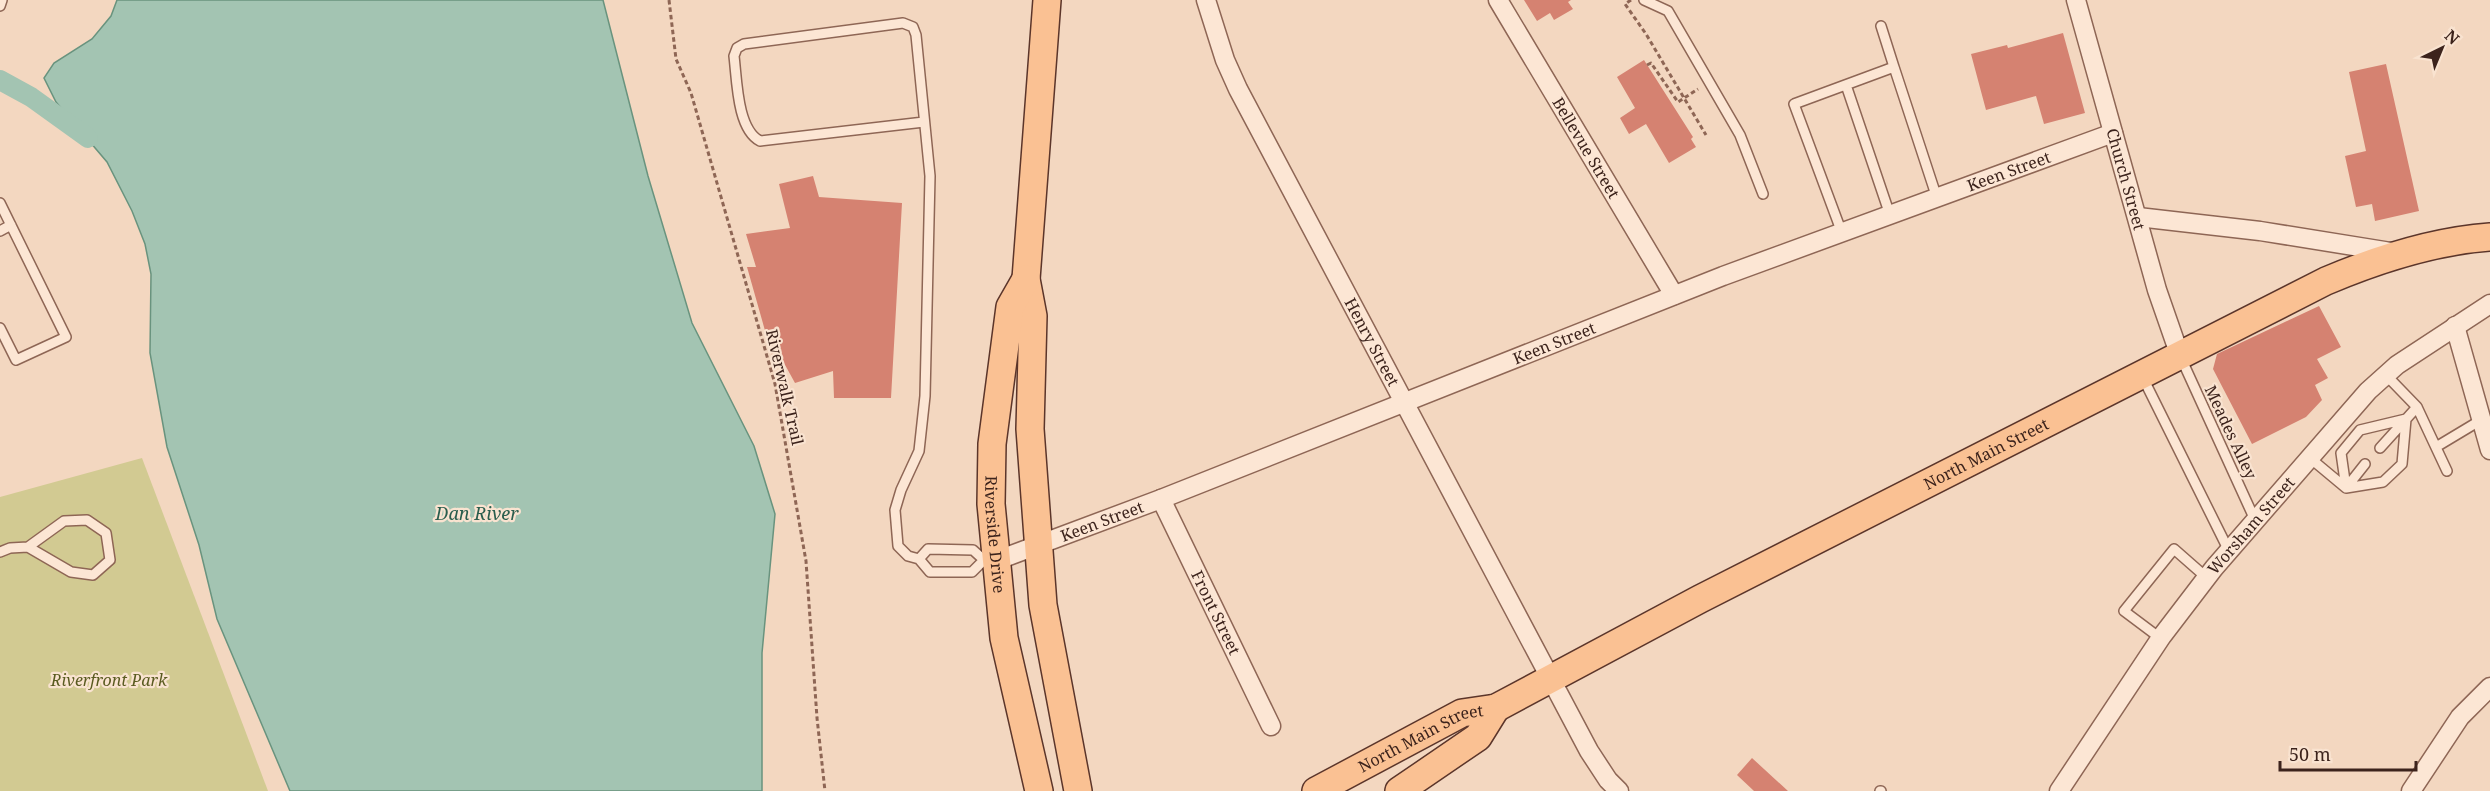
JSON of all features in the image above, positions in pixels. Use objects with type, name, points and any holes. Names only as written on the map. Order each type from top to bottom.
[{"type":"main road","name":"Riverside Drive","points":[[1047,0],[1026,279],[1033,316],[1030,429],[1043,605],[1078,791]]},
{"type":"main road","name":"North Main Street","points":[[1316,791],[1462,713],[1496,708],[1711,594],[2326,282],[2402,253],[2490,237]]},
{"type":"main road","name":"Riverside Drive","points":[[1026,279],[1010,307],[995,415],[991,560],[1004,638],[1039,791]]},
{"type":"main road","name":"North Main Street","points":[[1399,791],[1478,737],[1496,708]]},
{"type":"street","name":"Henry Street","points":[[1206,0],[1225,60],[1238,89],[1589,751],[1608,780],[1619,791]]},
{"type":"street","name":"Bellevue Street","points":[[1498,0],[1674,295]]},
{"type":"street","name":"Church Street","points":[[2076,0],[2157,290],[2180,356]]},
{"type":"street","name":"Keen Street","points":[[991,560],[1039,545],[1161,499],[1674,295],[2113,133]]},
{"type":"street","points":[[2138,217],[2260,231],[2402,253]]},
{"type":"street","name":"Worsham Street","points":[[2061,790],[2160,638],[2255,520],[2368,391],[2420,348],[2490,304]]},
{"type":"street","points":[[2455,326],[2490,450]]},
{"type":"street","name":"Front Street","points":[[1161,499],[1271,726]]},
{"type":"street","points":[[2410,791],[2460,717],[2490,687]]},
{"type":"lane","points":[[0,6],[2,0]]},
{"type":"lane","points":[[1644,0],[1668,11],[1740,135],[1762,194]]},
{"type":"lane","points":[[919,559],[928,549],[961,549],[973,550],[991,560],[972,572],[930,572],[919,559],[908,556],[898,546],[895,510],[901,490],[919,451],[925,396],[930,176],[916,35],[913,27],[903,23],[744,44],[737,48],[734,56],[744,123],[752,137],[760,141],[924,122]]},
{"type":"lane","points":[[1881,26],[1937,198]]},
{"type":"lane","points":[[1842,232],[1794,104],[1894,67]]},
{"type":"lane","points":[[1846,85],[1890,215]]},
{"type":"lane","points":[[0,203],[66,337],[16,360],[0,328]]},
{"type":"lane","points":[[0,231],[11,225]]},
{"type":"lane","name":"Meades Alley","points":[[2180,356],[2255,520]]},
{"type":"lane","points":[[2386,375],[2417,407],[2447,471]]},
{"type":"lane","points":[[2142,376],[2229,551]]},
{"type":"lane","points":[[2380,448],[2417,407]]},
{"type":"lane","points":[[2310,458],[2346,488],[2383,482],[2402,464],[2406,419]]},
{"type":"lane","points":[[2346,488],[2341,453],[2360,430],[2406,419]]},
{"type":"lane","points":[[2436,447],[2481,420]]},
{"type":"lane","points":[[2346,488],[2365,464]]},
{"type":"lane","points":[[0,552],[10,548],[28,547],[64,522],[87,520],[106,533],[110,560],[93,575],[70,572],[28,547]]},
{"type":"lane","points":[[2160,638],[2124,611],[2174,549],[2207,578]]},
{"type":"path","name":"Riverwalk Trail","points":[[669,0],[676,59],[691,93],[775,384],[806,561],[817,718],[825,791]]},
{"type":"path","points":[[1630,0],[1624,4],[1685,98],[1706,135]]},
{"type":"path","points":[[1647,65],[1651,63],[1678,102],[1685,98]]},
{"type":"green space","name":"Riverfront Park","points":[[142,458],[268,791],[0,791],[0,497]]},
{"type":"water","name":"Dan River","points":[[117,0],[603,0],[648,176],[692,323],[754,446],[775,514],[762,653],[762,791],[290,791],[217,619],[199,545],[167,447],[150,353],[151,274],[145,244],[132,211],[107,162],[56,102],[44,78],[54,63],[92,39],[111,16]]},
{"type":"building","points":[[1524,0],[1571,0],[1568,2],[1573,9],[1554,20],[1550,13],[1537,21]]},
{"type":"building","points":[[2063,33],[2085,113],[2044,124],[2036,96],[1986,110],[1971,54],[2007,45],[2008,48]]},
{"type":"building","points":[[1644,60],[1693,137],[1691,139],[1696,147],[1669,163],[1646,124],[1629,134],[1620,118],[1635,108],[1617,77]]},
{"type":"building","points":[[2386,64],[2419,211],[2375,221],[2372,204],[2356,207],[2345,156],[2366,151],[2349,72]]},
{"type":"building","points":[[813,176],[819,197],[902,203],[891,398],[834,398],[833,371],[795,383],[784,363],[775,366],[747,267],[756,267],[746,234],[790,228],[779,184]]},
{"type":"building","points":[[2319,306],[2341,347],[2317,359],[2328,378],[2315,385],[2322,400],[2306,417],[2252,444],[2213,369],[2217,354]]},
{"type":"building","points":[[1752,758],[1788,791],[1754,791],[1737,775]]},
{"type":"waterway","points":[[0,80],[31,97],[88,138]]}]
